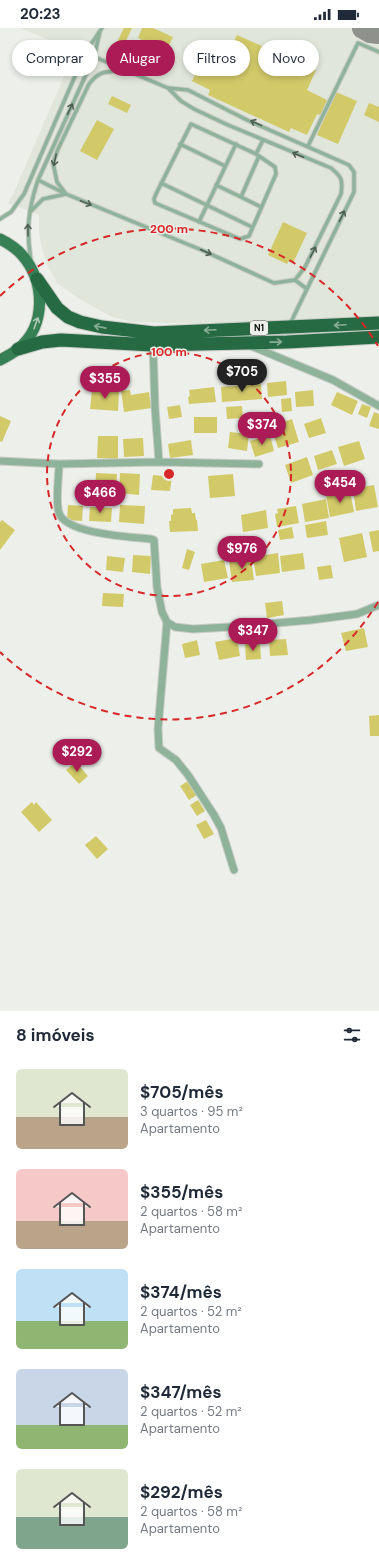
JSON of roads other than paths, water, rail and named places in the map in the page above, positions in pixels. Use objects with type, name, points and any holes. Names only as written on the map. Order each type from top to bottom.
[{"type":"highway","name":"N1","points":[[35,274],[57,308],[68,317],[102,328],[154,333],[379,323]]},
{"type":"highway","name":"N1","points":[[18,349],[42,342],[61,340],[153,345],[379,337]]},
{"type":"main road","points":[[0,239],[13,246],[22,255],[35,274],[40,300],[39,314],[35,328],[18,349],[0,360]]},
{"type":"street","points":[[243,342],[333,380],[379,406]]},
{"type":"street","points":[[153,345],[159,462]]},
{"type":"street","points":[[0,460],[59,464],[159,462],[259,464]]},
{"type":"street","points":[[59,464],[58,507],[62,519],[73,525],[95,533],[151,538],[154,540],[157,587],[162,612],[167,622],[158,729],[159,748],[176,760],[188,775],[214,815],[221,828],[234,870]]},
{"type":"street","points":[[167,622],[175,627],[193,629],[230,627],[348,616],[379,605]]},
{"type":"lane","points":[[94,40],[101,29]]},
{"type":"lane","points":[[98,41],[101,29]]},
{"type":"lane","points":[[308,146],[358,43],[379,52]]},
{"type":"lane","points":[[66,194],[57,182],[54,174],[53,163],[58,149],[89,84],[96,75],[106,72]]},
{"type":"lane","points":[[0,219],[11,212],[24,194],[76,76]]},
{"type":"lane","points":[[35,274],[28,243],[28,223],[38,180],[85,76]]},
{"type":"lane","points":[[139,76],[168,88],[188,90],[249,120],[349,165],[354,172],[354,192],[289,327]]},
{"type":"lane","points":[[38,180],[66,194],[204,251],[274,283],[295,280],[305,267],[341,194],[342,183],[339,174],[331,168],[194,109],[181,101],[168,88]]},
{"type":"lane","points":[[193,124],[236,144],[257,155],[275,167],[276,170],[248,236],[240,239],[155,203],[154,199],[189,125],[193,124]]},
{"type":"lane","points":[[240,197],[263,140]]},
{"type":"lane","points":[[180,144],[225,166]]},
{"type":"lane","points":[[199,222],[236,144]]},
{"type":"lane","points":[[161,183],[252,227]]},
{"type":"lane","points":[[216,185],[261,207]]},
{"type":"lane","points":[[30,213],[43,199],[66,194]]},
{"type":"lane","points":[[295,280],[307,289]]}]
